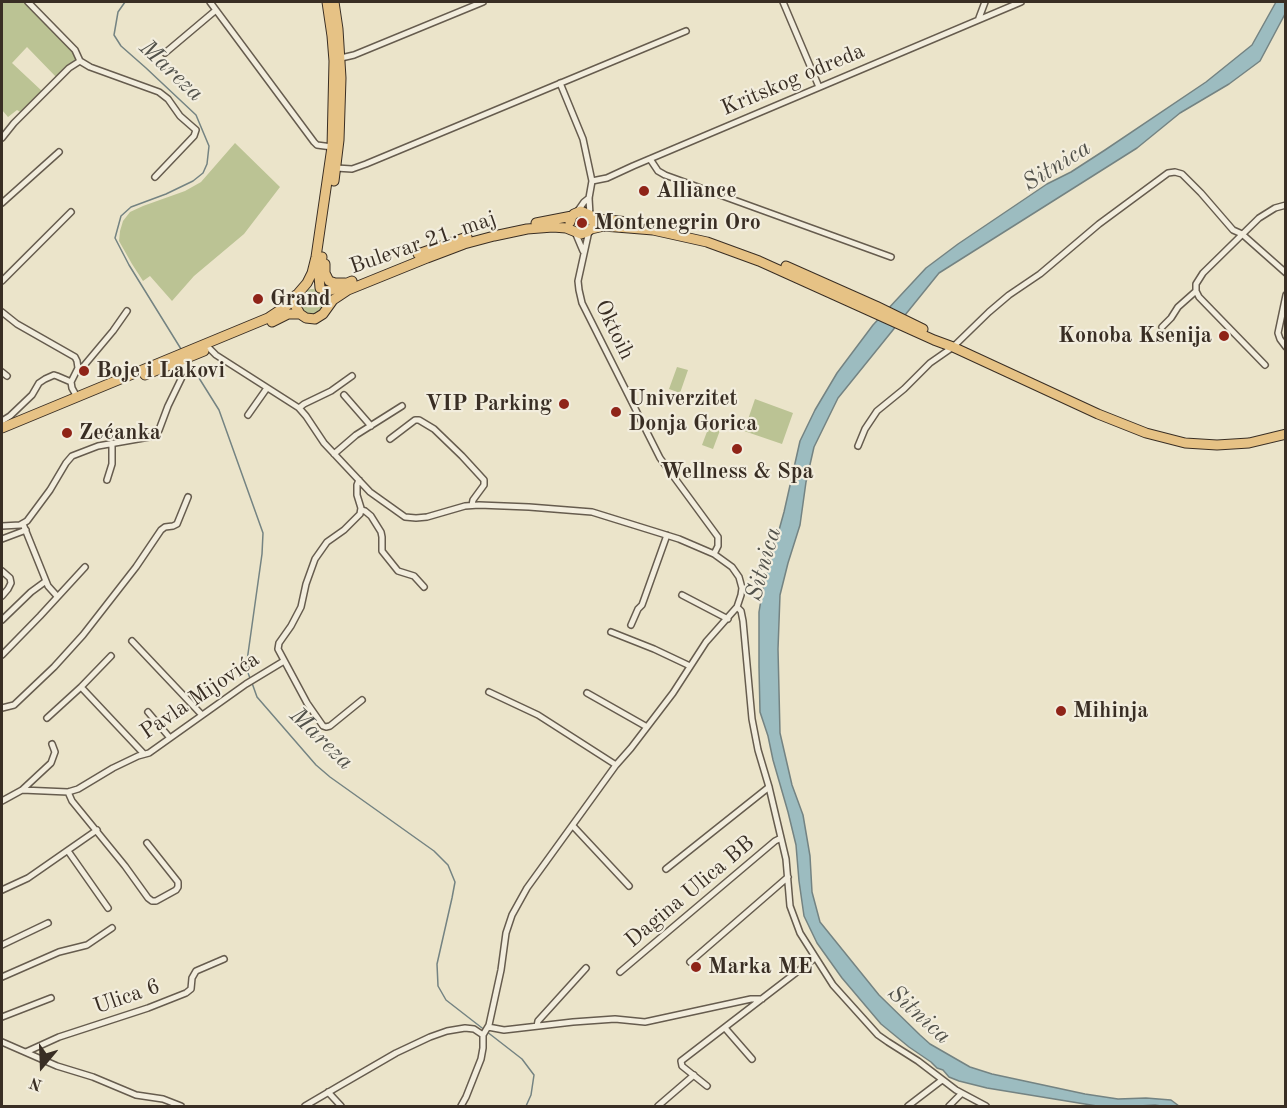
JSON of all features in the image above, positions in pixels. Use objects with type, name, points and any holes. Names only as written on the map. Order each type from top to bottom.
[{"type":"main road","points":[[2,428],[268,318],[285,308],[310,278],[314,268],[332,147],[334,61],[327,2]]},
{"type":"main road","points":[[322,289],[310,286],[299,292],[295,305],[300,314],[306,318],[315,319],[323,314],[328,298],[322,289],[319,276],[336,168],[340,118],[341,58],[334,2]]},
{"type":"main road","points":[[874,309],[707,242],[644,229],[604,226],[581,234],[574,231],[570,223],[575,214],[585,212],[598,219],[653,224],[720,241],[776,262],[906,324],[944,345],[953,347],[1098,414],[1157,437],[1192,444],[1226,445],[1249,443],[1286,434]]},
{"type":"main road","name":"Bulevar 21. maj","points":[[322,289],[331,290],[348,284],[419,254],[468,237],[508,227],[552,221],[575,214]]},
{"type":"main road","points":[[590,216],[593,223],[590,230]]},
{"type":"main road","name":"Bulevar 21. maj","points":[[327,307],[348,290],[464,244],[527,230],[560,227],[574,231]]},
{"type":"main road","points":[[322,258],[325,262],[327,279],[335,283],[348,284]]},
{"type":"main road","points":[[2,435],[288,314],[300,314]]},
{"type":"street","points":[[28,2],[75,50],[80,61],[90,67],[159,92],[196,130],[194,136],[155,177]]},
{"type":"street","points":[[210,2],[314,142],[317,145],[332,147]]},
{"type":"street","points":[[341,58],[354,55],[483,2]]},
{"type":"street","points":[[783,2],[819,87]]},
{"type":"street","points":[[980,18],[985,2]]},
{"type":"street","name":"Kritskog odreda","points":[[592,181],[604,179],[1021,2]]},
{"type":"street","points":[[165,53],[216,10]]},
{"type":"street","points":[[336,168],[352,169],[366,164],[686,31]]},
{"type":"street","points":[[2,136],[69,68],[80,61]]},
{"type":"street","points":[[560,83],[584,139],[592,181],[589,198],[590,216]]},
{"type":"street","points":[[2,203],[59,152]]},
{"type":"street","points":[[650,159],[658,171],[665,175],[891,257]]},
{"type":"street","points":[[858,446],[865,429],[877,411],[904,389],[930,363],[953,347],[975,324],[1009,295],[1168,173],[1176,172],[1184,176],[1233,230],[1242,234],[1286,273]]},
{"type":"street","points":[[575,214],[589,198]]},
{"type":"street","points":[[1265,365],[1199,297],[1196,291],[1203,273],[1242,234],[1263,215],[1286,205]]},
{"type":"street","points":[[2,281],[71,212]]},
{"type":"street","name":"Oktoih","points":[[590,230],[578,285],[583,306],[660,458],[718,537],[718,546],[714,554]]},
{"type":"street","points":[[1233,230],[1233,243]]},
{"type":"street","points":[[574,231],[584,252]]},
{"type":"street","points":[[1162,327],[1178,307],[1196,291]]},
{"type":"street","points":[[1286,295],[1278,330],[1280,339],[1286,347]]},
{"type":"street","points":[[77,397],[71,382],[78,370],[113,331],[127,311]]},
{"type":"street","points":[[2,312],[36,335],[71,354],[77,361],[78,370]]},
{"type":"street","points":[[209,348],[216,355],[299,408],[334,454],[370,492],[398,513],[410,518],[427,517],[471,506],[592,512],[667,535],[714,554],[732,567],[739,577],[742,588],[737,607],[711,636],[673,693],[616,765],[527,888],[512,915],[505,937],[501,970],[481,1059],[461,1107]]},
{"type":"street","points":[[2,539],[25,527],[69,459],[91,448],[152,437],[158,433],[184,373],[182,360]]},
{"type":"street","points":[[2,421],[32,395],[39,383],[45,379],[54,375],[71,382]]},
{"type":"street","points":[[299,408],[352,376]]},
{"type":"street","points":[[248,415],[267,388]]},
{"type":"street","points":[[344,395],[371,426]]},
{"type":"street","points":[[334,454],[356,435],[402,406]]},
{"type":"street","points":[[390,439],[415,420],[425,422],[434,429],[484,480],[471,506]]},
{"type":"street","points":[[107,480],[111,464],[112,443]]},
{"type":"street","points":[[359,480],[357,485],[361,510],[350,525],[327,542],[315,559],[301,607],[278,646],[278,652],[323,726],[330,726],[362,700]]},
{"type":"street","points":[[358,498],[370,492]]},
{"type":"street","points":[[2,708],[14,705],[54,667],[83,635],[136,567],[161,530],[177,524],[188,497]]},
{"type":"street","points":[[361,510],[370,516],[381,532],[382,551],[398,571],[414,576],[424,587]]},
{"type":"street","points":[[2,526],[25,527]]},
{"type":"street","points":[[25,527],[48,586],[57,596]]},
{"type":"street","points":[[631,625],[642,605],[667,535]]},
{"type":"street","points":[[2,655],[85,567]]},
{"type":"street","points":[[2,571],[11,583],[2,596]]},
{"type":"street","points":[[2,620],[46,581]]},
{"type":"street","points":[[682,595],[728,619]]},
{"type":"street","points":[[737,607],[741,611],[743,621],[752,719],[758,750],[781,837],[794,921],[801,936],[839,992],[878,1035],[918,1060],[961,1094],[986,1107]]},
{"type":"street","points":[[611,632],[690,666]]},
{"type":"street","points":[[132,641],[202,715]]},
{"type":"street","points":[[47,718],[111,656]]},
{"type":"street","name":"Pavla Mijovića","points":[[2,801],[21,791],[68,792],[76,790],[113,768],[149,753],[246,684],[284,661]]},
{"type":"street","points":[[81,687],[144,754]]},
{"type":"street","points":[[489,692],[537,715],[616,765]]},
{"type":"street","points":[[587,693],[647,727]]},
{"type":"street","points":[[148,712],[170,738]]},
{"type":"street","points":[[21,791],[51,763],[55,752],[52,744]]},
{"type":"street","points":[[666,869],[768,787]]},
{"type":"street","points":[[68,792],[72,801],[148,898],[156,902],[176,890],[178,882],[147,843]]},
{"type":"street","points":[[573,826],[629,886]]},
{"type":"street","points":[[2,890],[28,878],[97,830]]},
{"type":"street","name":"Dagina Ulica BB","points":[[620,972],[781,837]]},
{"type":"street","points":[[69,851],[108,908]]},
{"type":"street","points":[[690,962],[788,878]]},
{"type":"street","points":[[2,945],[48,923]]},
{"type":"street","points":[[2,977],[59,952],[87,945],[112,928]]},
{"type":"street","points":[[707,1086],[682,1066],[681,1061],[815,958]]},
{"type":"street","name":"Ulica 6","points":[[26,1052],[59,1037],[186,993],[191,989],[192,978],[196,970],[224,959]]},
{"type":"street","points":[[537,1026],[538,1021],[586,969]]},
{"type":"street","points":[[2,1017],[51,998]]},
{"type":"street","points":[[305,1107],[396,1053],[447,1031],[465,1028],[500,1030],[615,1019],[645,1022],[751,999],[762,999]]},
{"type":"street","points":[[725,1028],[752,1059]]},
{"type":"street","points":[[2,1042],[54,1065],[93,1077],[136,1095],[163,1099],[181,1107]]},
{"type":"street","points":[[658,1107],[694,1075]]},
{"type":"street","points":[[908,1107],[942,1080]]},
{"type":"street","points":[[328,1092],[341,1107]]},
{"type":"street","points":[[949,1107],[961,1094]]},
{"type":"green space","points":[[2,2],[27,2],[74,51],[77,59],[57,78],[27,47],[12,63],[43,92],[22,113],[17,110],[8,117],[2,110]]},
{"type":"green space","points":[[235,143],[280,187],[244,234],[194,276],[172,301],[150,276],[143,281],[132,264],[119,241],[123,221],[130,212],[185,191],[201,182]]},
{"type":"green space","points":[[312,289],[321,293],[325,302],[321,311],[312,315],[303,311],[299,302],[303,293]]},
{"type":"green space","points":[[677,367],[688,370],[680,393],[669,389]]},
{"type":"green space","points":[[755,399],[793,413],[782,444],[744,431]]},
{"type":"green space","points":[[711,421],[722,425],[713,449],[702,445]]},
{"type":"water","points":[[1276,2],[1285,2],[1285,14],[1260,61],[1229,84],[1180,113],[1137,148],[939,273],[838,398],[814,447],[800,525],[780,595],[778,649],[780,733],[792,785],[803,815],[810,856],[812,892],[820,922],[879,995],[920,1035],[930,1044],[970,1067],[1085,1094],[1118,1099],[1171,1100],[1179,1106],[1097,1106],[987,1088],[959,1081],[949,1077],[943,1070],[937,1068],[881,1024],[842,978],[817,943],[804,916],[796,845],[760,712],[759,667],[759,612],[763,588],[784,512],[800,441],[837,373],[873,325],[926,268],[1047,184],[1071,172],[1206,82],[1252,45]]},
{"type":"waterway","name":"Mareza","points":[[125,2],[118,12],[114,35],[121,46],[196,115],[209,146],[207,164],[203,173],[193,181],[166,194],[131,207],[121,216],[115,238],[181,349]]},
{"type":"waterway","name":"Mareza","points":[[189,362],[219,410],[263,533],[246,668],[250,678]]},
{"type":"waterway","name":"Mareza","points":[[252,683],[257,697],[316,765],[434,851],[448,865],[455,882],[437,964],[438,986],[446,1000],[522,1059],[534,1075],[531,1095],[526,1106]]},
{"type":"place","name":"Alliance","points":[[644,191]]},
{"type":"place","name":"Montenegrin Oro","points":[[582,223]]},
{"type":"place","name":"Grand","points":[[258,299]]},
{"type":"place","name":"Konoba Ksenija","points":[[1224,336]]},
{"type":"place","name":"Boje i Lakovi","points":[[84,371]]},
{"type":"place","name":"VIP Parking","points":[[564,404]]},
{"type":"place","name":"Univerzitet Donja Gorica","points":[[616,412]]},
{"type":"place","name":"Zećanka","points":[[67,433]]},
{"type":"place","name":"Wellness & Spa","points":[[737,449]]},
{"type":"place","name":"Mihinja","points":[[1061,711]]},
{"type":"place","name":"Marka ME","points":[[696,967]]},
{"type":"water label","name":"Sitnica","points":[[1057,166]]},
{"type":"water label","name":"Sitnica","points":[[764,564]]},
{"type":"water label","name":"Sitnica","points":[[919,1015]]}]
